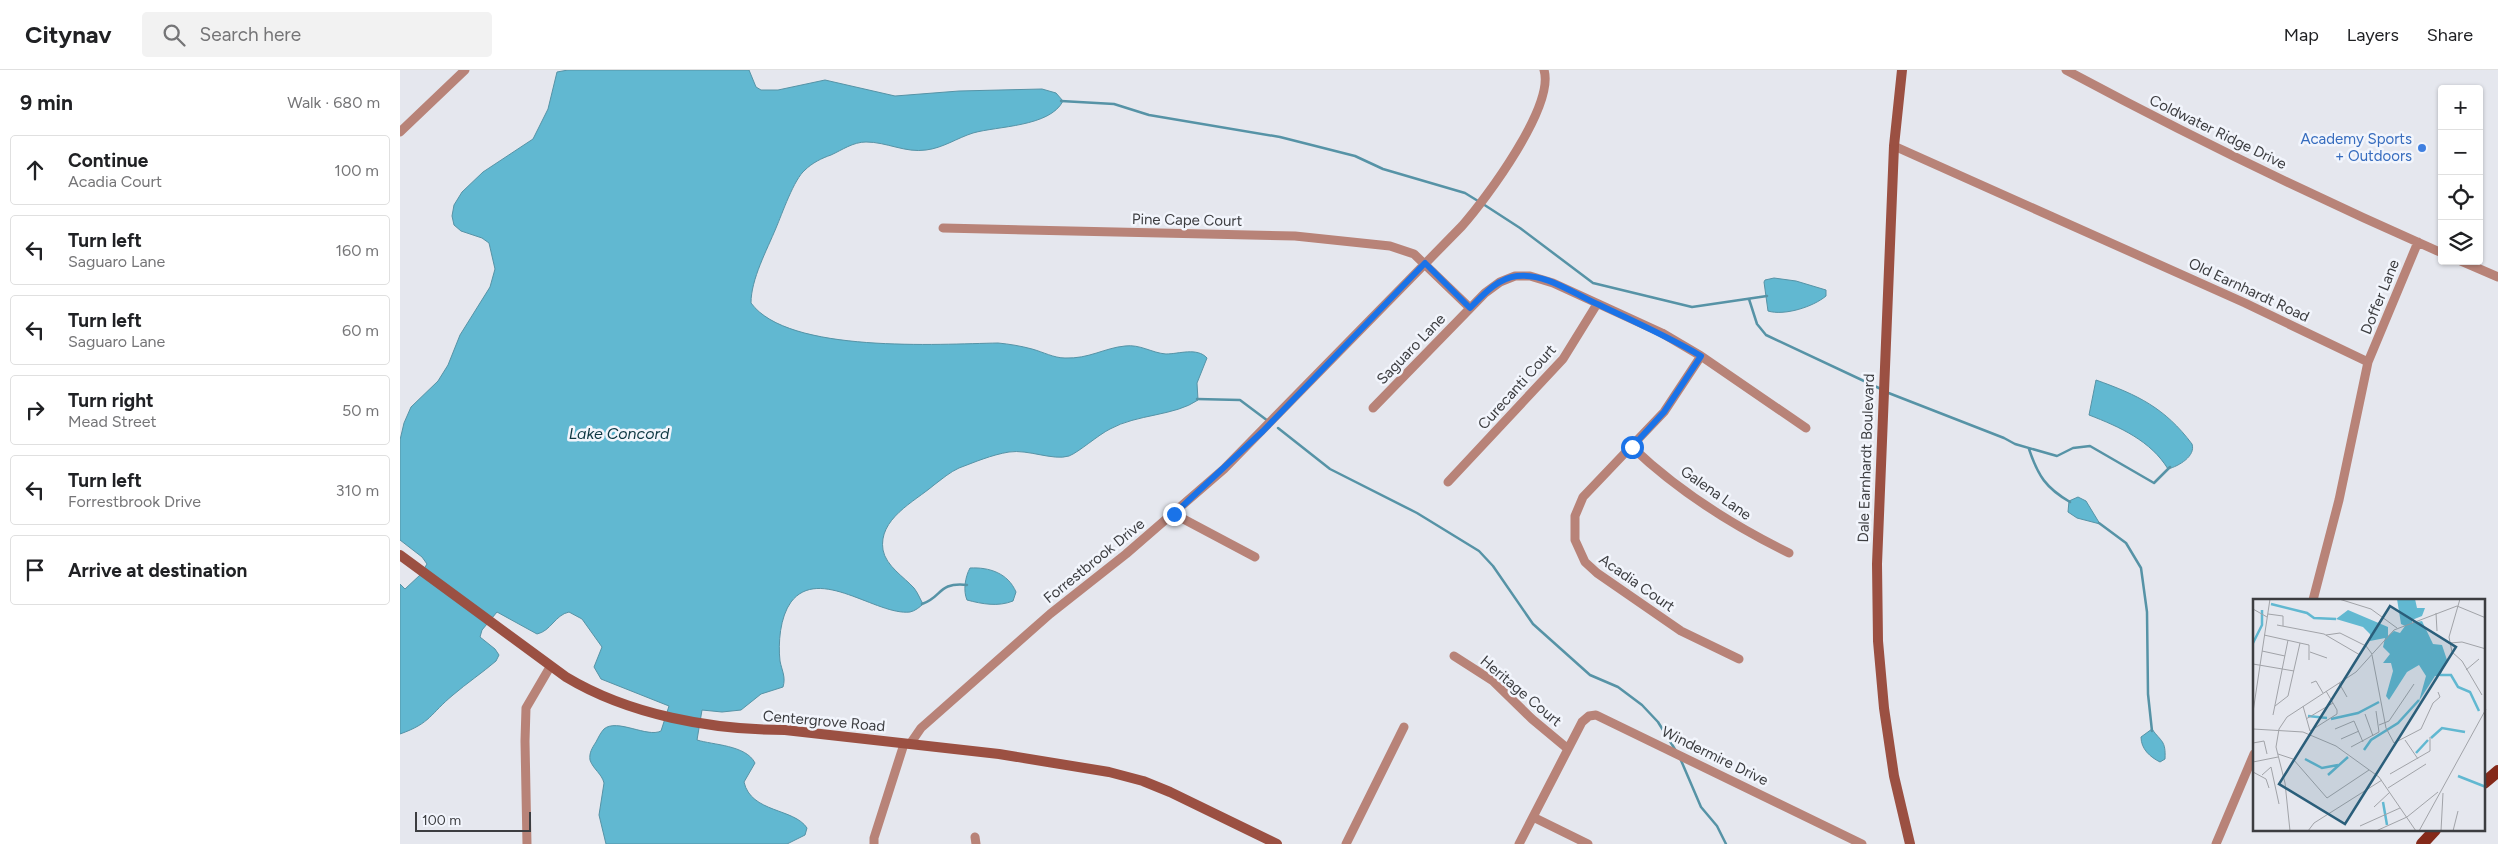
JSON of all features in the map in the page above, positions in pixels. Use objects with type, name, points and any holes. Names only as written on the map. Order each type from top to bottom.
[{"type":"main road","points":[[2486,781],[2498,771]]},
{"type":"main road","points":[[2422,844],[2433,832]]},
{"type":"street","points":[[400,132],[465,70]]},
{"type":"street","name":"Forrestbrook Drive","points":[[874,844],[874,838],[907,744],[921,728],[1050,614],[1174,514],[1257,438],[1462,226],[1493,188],[1536,112],[1546,86],[1544,70]]},
{"type":"street","name":"Dale Earnhardt Boulevard","points":[[1902,70],[1894,146],[1877,564],[1878,631],[1888,737],[1894,776],[1910,844]]},
{"type":"street","name":"Coldwater Ridge Drive","points":[[2066,70],[2141,110],[2338,208],[2438,251]]},
{"type":"street","name":"Old Earnhardt Road","points":[[1894,146],[2245,303],[2368,362]]},
{"type":"street","name":"Pine Cape Court","points":[[943,228],[1329,238],[1404,249],[1425,263],[1470,308]]},
{"type":"street","name":"Doffer Lane","points":[[2368,362],[2418,242]]},
{"type":"street","points":[[2470,265],[2498,277]]},
{"type":"street","name":"Saguaro Lane","points":[[1373,408],[1470,308],[1500,282],[1515,276],[1530,276],[1553,283],[1662,333],[1701,356],[1806,428]]},
{"type":"street","name":"Curecanti Court","points":[[1448,482],[1563,359],[1597,304]]},
{"type":"street","name":"Acadia Court","points":[[1701,356],[1664,412],[1583,497],[1575,516],[1575,540],[1585,562],[1681,630],[1739,659]]},
{"type":"street","points":[[2313,599],[2339,500],[2368,362]]},
{"type":"street","name":"Galena Lane","points":[[1632,447],[1653,466],[1750,534],[1789,553]]},
{"type":"street","points":[[1174,514],[1255,557]]},
{"type":"street","name":"Centergrove Road","points":[[401,555],[550,667],[585,689],[640,711],[760,730],[785,730],[1080,766],[1144,781],[1277,844]]},
{"type":"street","name":"Heritage Court","points":[[1454,656],[1493,681],[1525,713],[1568,749]]},
{"type":"street","points":[[527,844],[526,708],[550,667]]},
{"type":"street","name":"Windermire Drive","points":[[1519,844],[1582,722],[1589,716],[1603,717],[1862,844]]},
{"type":"street","points":[[1346,844],[1404,727]]},
{"type":"street","points":[[2216,844],[2253,756]]},
{"type":"street","points":[[1533,817],[1588,844]]},
{"type":"water","name":"Lake Concord","points":[[568,70],[749,70],[756,87],[761,90],[778,90],[825,80],[895,96],[959,91],[1042,89],[1056,93],[1063,101],[1056,110],[1035,121],[973,133],[938,147],[918,151],[874,142],[861,142],[811,165],[801,175],[789,197],[764,255],[754,284],[751,303],[770,319],[797,331],[830,338],[904,344],[998,343],[1024,347],[1061,358],[1082,357],[1117,347],[1130,346],[1166,354],[1193,352],[1207,358],[1197,383],[1198,400],[1189,405],[1121,424],[1105,432],[1069,456],[1056,457],[1024,452],[1009,452],[977,461],[949,474],[899,512],[886,529],[883,539],[883,550],[891,566],[918,594],[923,604],[916,610],[910,612],[897,611],[832,590],[817,589],[803,592],[791,602],[784,615],[779,646],[784,677],[783,687],[761,694],[741,710],[722,712],[702,710],[697,740],[737,749],[751,757],[755,763],[744,782],[748,792],[764,805],[793,817],[807,828],[805,835],[787,844],[606,844],[599,815],[604,783],[590,760],[592,748],[603,730],[610,726],[648,732],[661,731],[669,706],[601,679],[594,667],[602,647],[582,619],[569,612],[560,616],[546,630],[537,634],[497,612],[482,630],[480,637],[495,649],[499,655],[496,661],[453,695],[424,722],[400,734],[400,584],[405,589],[420,575],[427,564],[422,557],[400,540],[400,440],[404,423],[411,407],[438,381],[448,365],[460,335],[490,287],[495,269],[489,243],[482,238],[461,231],[454,225],[452,216],[454,205],[462,192],[483,172],[533,139],[548,109],[557,72]]},
{"type":"water","points":[[1774,278],[1796,281],[1826,290],[1826,296],[1814,304],[1798,310],[1768,311],[1764,282]]},
{"type":"water","points":[[2096,380],[2138,397],[2172,421],[2192,444],[2193,448],[2186,460],[2168,469],[2153,450],[2134,436],[2089,415]]},
{"type":"water","points":[[2078,497],[2086,501],[2100,524],[2077,518],[2068,512],[2069,501]]},
{"type":"water","points":[[970,568],[991,570],[1003,576],[1013,585],[1016,592],[1013,601],[1002,604],[990,604],[967,600],[965,584]]},
{"type":"water","points":[[2152,729],[2165,748],[2165,759],[2160,762],[2147,752],[2141,741],[2141,737]]},
{"type":"waterway","points":[[1061,101],[1114,104],[1149,115],[1280,137],[1355,156],[1383,169],[1465,193],[1478,201]]},
{"type":"waterway","points":[[1483,204],[1520,228],[1593,283],[1692,307],[1767,296]]},
{"type":"waterway","points":[[1749,299],[1757,324],[1766,335],[1881,389]]},
{"type":"waterway","points":[[1886,392],[2015,444],[2057,456],[2073,448],[2090,446],[2154,483],[2170,467]]},
{"type":"waterway","points":[[1197,399],[1240,400],[1268,421]]},
{"type":"waterway","points":[[1278,428],[1330,469],[1417,513],[1479,551],[1493,566],[1533,624],[1590,675],[1618,687],[1642,705],[1658,722],[1676,751]]},
{"type":"waterway","points":[[2029,449],[2036,467],[2044,480],[2055,492],[2070,502]]},
{"type":"waterway","points":[[2099,523],[2126,543],[2141,568],[2147,612],[2148,694],[2152,731]]},
{"type":"waterway","points":[[922,604],[934,598],[945,588],[967,585]]},
{"type":"waterway","points":[[1680,758],[1701,807],[1717,826],[1726,844]]},
{"type":"place","name":"Academy Sports + Outdoors","points":[[2422,148]]},
{"type":"route","points":[[1174,514],[1263,431],[1425,263],[1470,308],[1485,293],[1500,282],[1515,276],[1530,276],[1553,283],[1662,333],[1701,356],[1664,412],[1632,447]]}]
